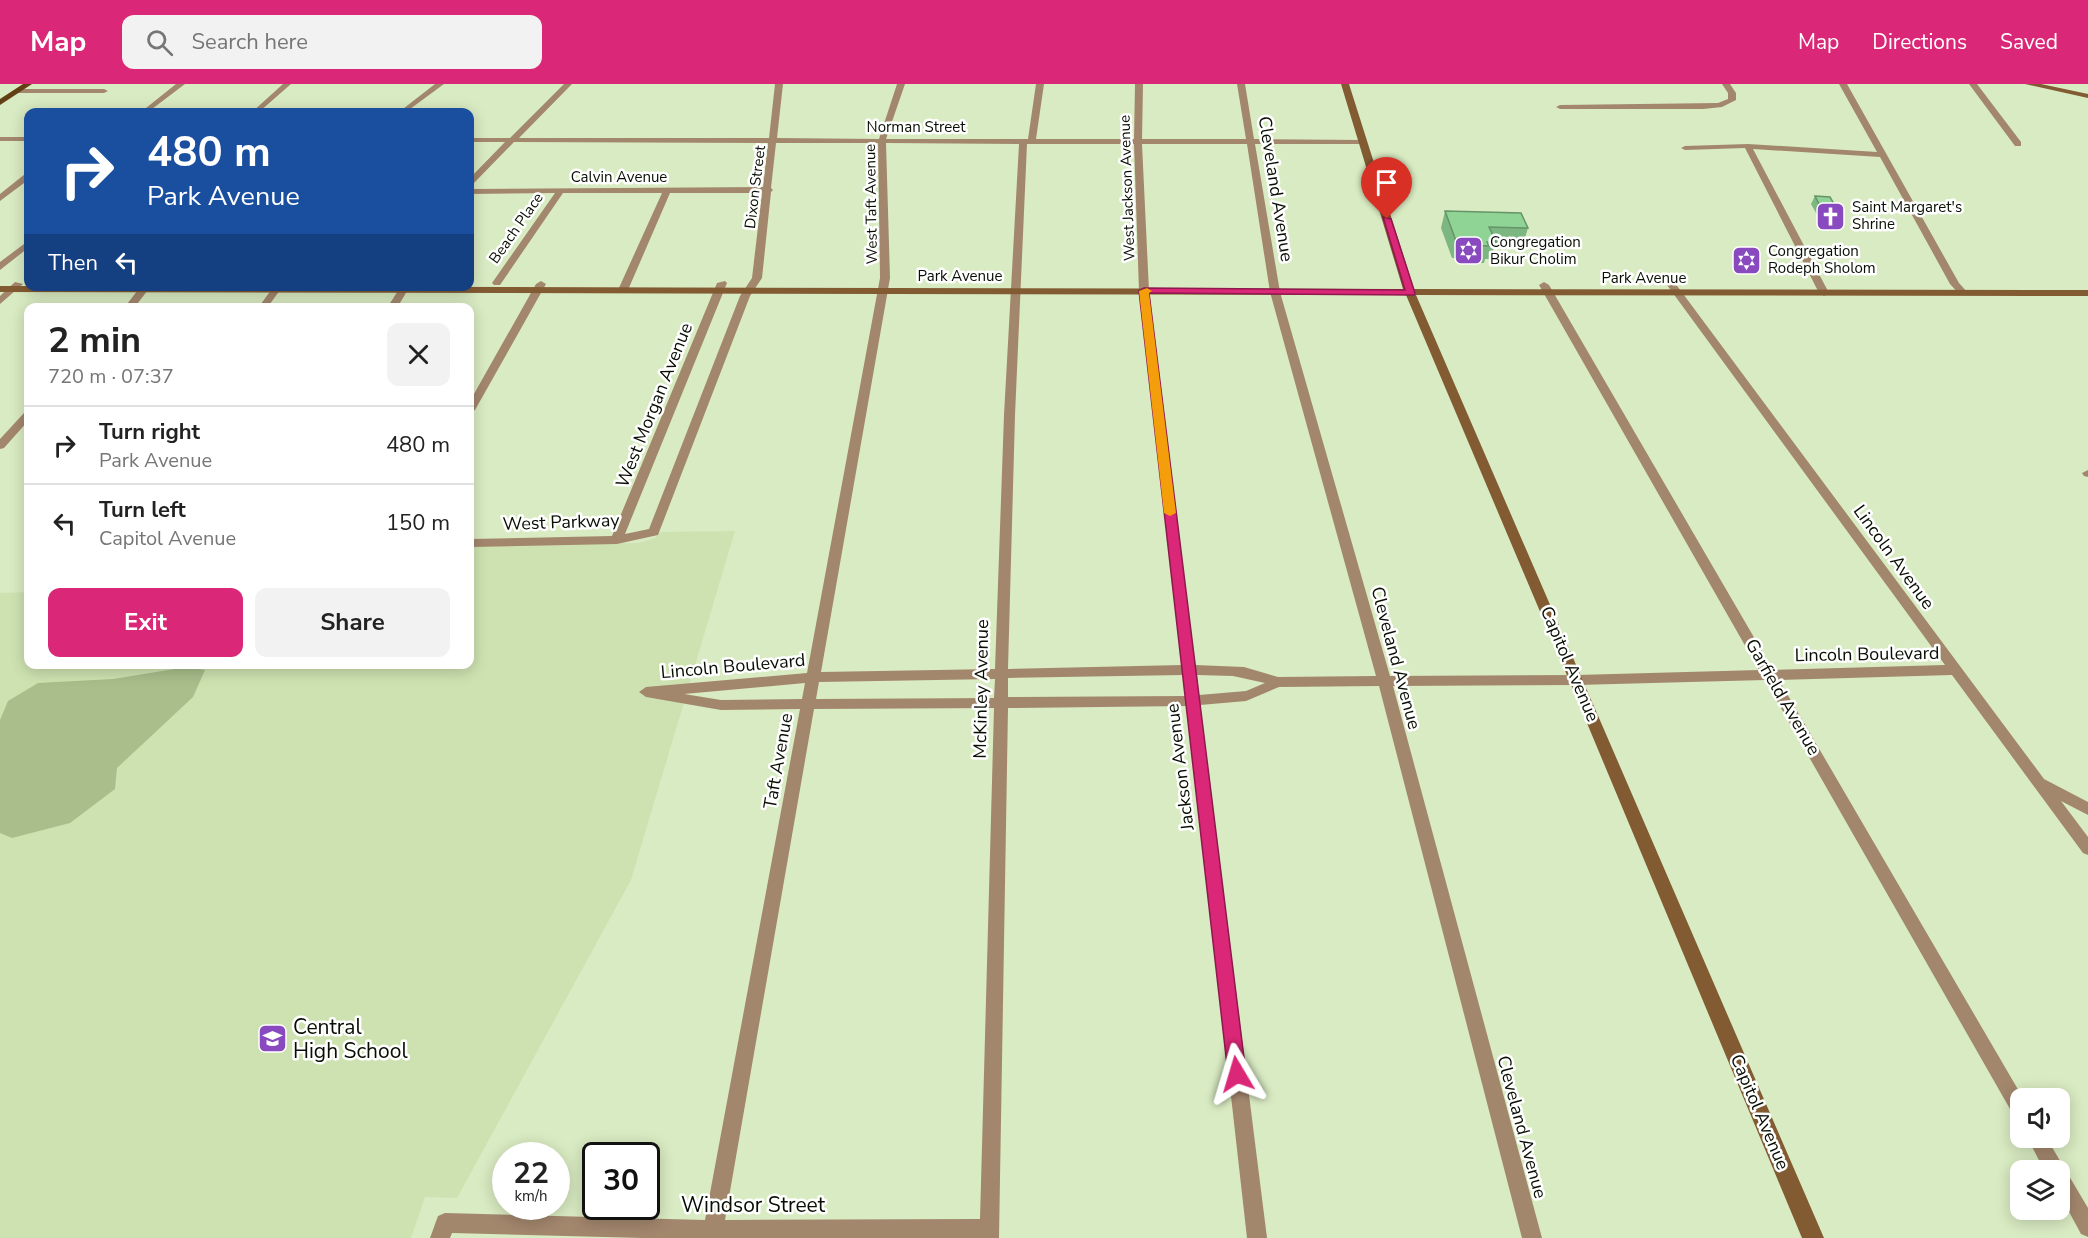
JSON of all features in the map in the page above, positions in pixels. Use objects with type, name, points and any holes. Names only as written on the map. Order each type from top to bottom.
[{"type":"main road","points":[[0,95],[28,84]]},
{"type":"main road","name":"Capitol Avenue","points":[[1345,84],[1409,289],[1813,1238]]},
{"type":"main road","points":[[2029,84],[2088,96]]},
{"type":"main road","points":[[0,103],[17,88]]},
{"type":"main road","name":"Park Avenue","points":[[474,284],[496,283],[540,287]]},
{"type":"main road","name":"Park Avenue","points":[[0,284],[20,286]]},
{"type":"main road","name":"Park Avenue","points":[[1917,289],[1955,284],[2088,284]]},
{"type":"main road","name":"Park Avenue","points":[[0,289],[20,286]]},
{"type":"main road","name":"Park Avenue","points":[[474,287],[1917,289],[1963,293],[2088,293]]},
{"type":"street","points":[[149,108],[181,84]]},
{"type":"street","points":[[260,108],[287,84]]},
{"type":"street","points":[[407,108],[440,84]]},
{"type":"street","points":[[474,178],[568,84]]},
{"type":"street","name":"Dixon Street","points":[[751,287],[757,278],[769,190],[779,84]]},
{"type":"street","name":"West Taft Avenue","points":[[884,287],[882,140],[901,84]]},
{"type":"street","name":"McKinley Avenue","points":[[989,1233],[1000,673],[1013,287],[1027,141],[1040,84]]},
{"type":"street","name":"West Jackson Avenue","points":[[1138,84],[1144,287]]},
{"type":"street","name":"Cleveland Avenue","points":[[1241,84],[1275,288],[1384,682],[1533,1238]]},
{"type":"street","points":[[1560,107],[1719,105],[1732,100],[1732,93],[1726,84]]},
{"type":"street","points":[[1843,84],[1955,284],[1963,293]]},
{"type":"street","points":[[1973,84],[2018,144]]},
{"type":"street","points":[[17,88],[104,91]]},
{"type":"street","points":[[0,139],[24,139]]},
{"type":"street","name":"Norman Street","points":[[474,140],[1362,142]]},
{"type":"street","points":[[1685,148],[1748,146],[1881,155]]},
{"type":"street","points":[[1748,146],[1821,289]]},
{"type":"street","points":[[0,198],[24,179]]},
{"type":"street","name":"Beach Place","points":[[496,283],[561,190]]},
{"type":"street","name":"Calvin Avenue","points":[[474,191],[769,190]]},
{"type":"street","points":[[625,287],[667,191]]},
{"type":"street","points":[[0,267],[24,247]]},
{"type":"street","points":[[0,301],[20,286]]},
{"type":"street","points":[[474,403],[540,287]]},
{"type":"street","name":"West Morgan Avenue","points":[[617,540],[720,287]]},
{"type":"street","name":"West Parkway","points":[[474,543],[617,540],[654,532],[751,287]]},
{"type":"street","name":"Taft Avenue","points":[[713,1234],[884,287]]},
{"type":"street","name":"Jackson Avenue","points":[[1144,287],[1191,701],[1257,1238]]},
{"type":"street","name":"Garfield Avenue","points":[[1546,289],[2010,1093]]},
{"type":"street","name":"Lincoln Avenue","points":[[1675,289],[2088,849]]},
{"type":"street","points":[[132,303],[143,291]]},
{"type":"street","points":[[266,303],[276,291]]},
{"type":"street","points":[[0,446],[24,419]]},
{"type":"street","name":"Lincoln Boulevard","points":[[1277,682],[1261,693],[1191,701],[721,705],[646,692],[815,677],[1234,669],[1258,674],[1277,682],[1577,680],[1955,670]]},
{"type":"street","points":[[2040,782],[2088,809]]},
{"type":"street","points":[[2070,1195],[2088,1227]]},
{"type":"street","name":"Windsor Street","points":[[442,1231],[713,1234],[989,1233]]},
{"type":"shaded area","name":"Central High School","points":[[735,531],[631,880],[457,1198],[425,1197],[411,1238],[0,1238],[0,593],[24,592],[24,669],[474,669],[474,545],[639,543],[655,538],[661,532]]},
{"type":"shaded area","points":[[175,669],[205,670],[193,697],[117,768],[115,789],[70,823],[12,838],[0,833],[0,720],[8,701],[38,683],[113,679]]},
{"type":"building","points":[[1815,196],[1830,197],[1839,213],[1823,212]]},
{"type":"building","points":[[1445,211],[1521,213],[1528,228],[1489,227],[1496,242],[1487,242],[1489,246],[1468,245],[1466,242],[1456,241]]},
{"type":"slow traffic","points":[[1147,291],[1144,291],[1170,513]]},
{"type":"place","name":"Saint Margaret's Shrine","points":[[1831,216]]},
{"type":"place","name":"Congregation Bikur Cholim","points":[[1469,251]]},
{"type":"place","name":"Congregation Rodeph Sholom","points":[[1747,260]]},
{"type":"place","name":"Central High School","points":[[272,1039]]},
{"type":"route","points":[[1237,1074],[1144,291],[1410,293],[1387,219]]}]
